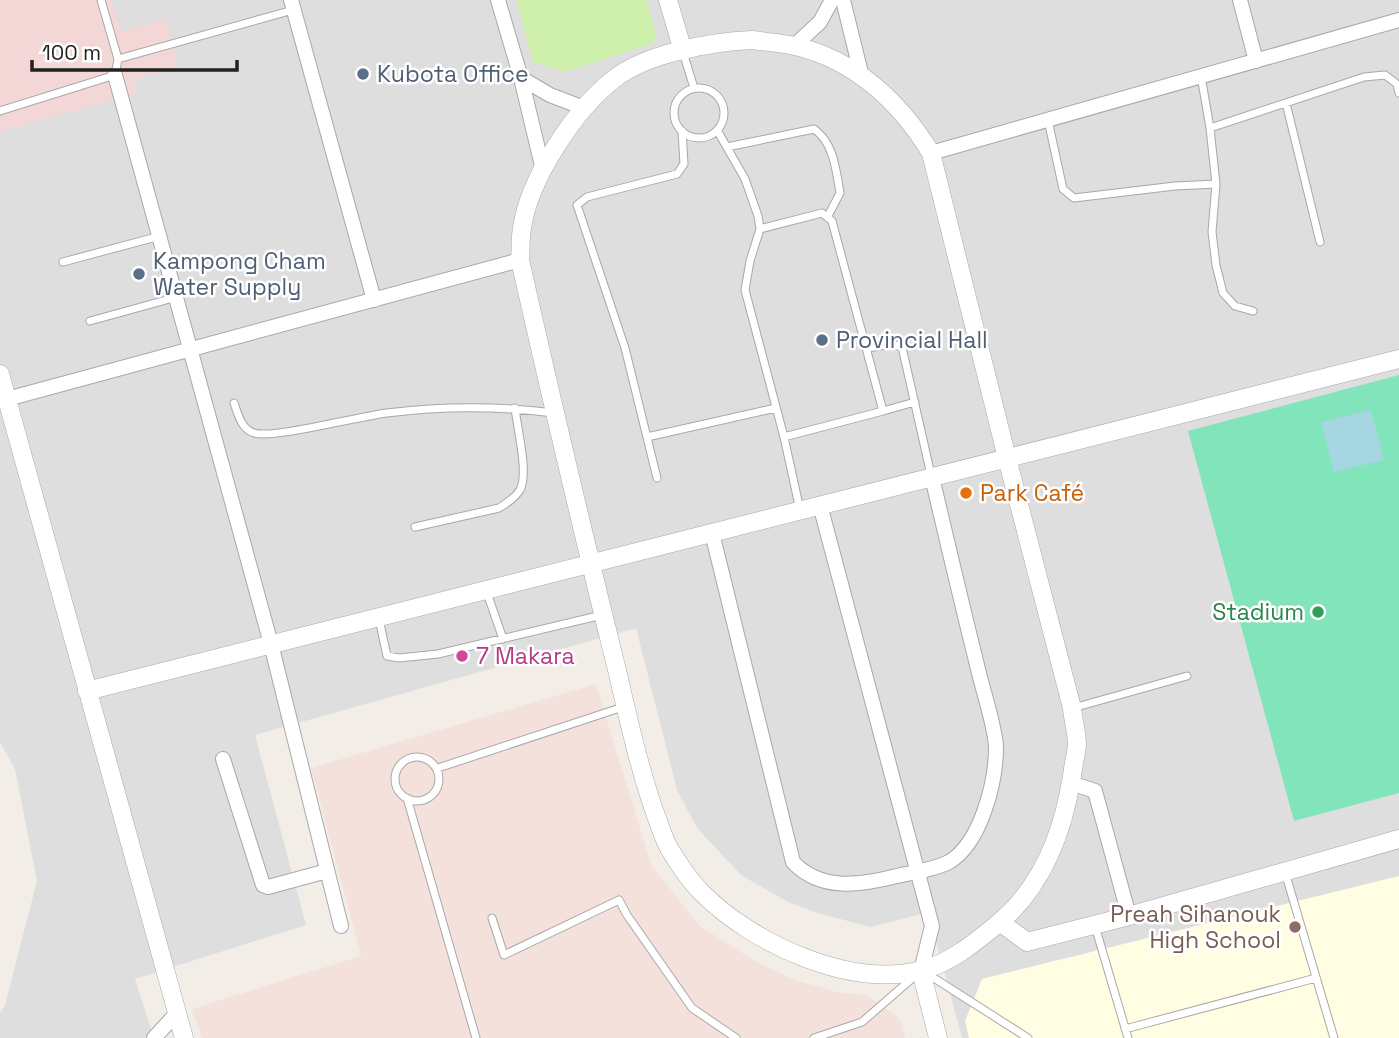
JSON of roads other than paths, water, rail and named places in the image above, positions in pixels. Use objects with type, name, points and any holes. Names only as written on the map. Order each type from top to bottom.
[{"type":"street","points":[[498,0],[521,78],[543,170]]},
{"type":"street","points":[[668,0],[683,51]]},
{"type":"street","points":[[794,46],[820,22],[832,0]]},
{"type":"street","points":[[843,0],[862,77]]},
{"type":"street","points":[[1240,0],[1256,61]]},
{"type":"street","points":[[292,5],[374,300]]},
{"type":"street","points":[[931,153],[1399,20]]},
{"type":"street","points":[[752,40],[794,46],[828,56],[887,96],[913,124],[931,153],[1072,708],[1077,744],[1064,820],[1049,858],[1030,891],[1000,922],[950,960],[921,971],[893,974],[832,967],[782,948],[739,924],[701,892],[667,846],[649,795],[589,564],[520,260],[522,227],[529,201],[543,170],[561,138],[584,108],[615,78],[649,60],[720,41],[752,40]]},
{"type":"street","points":[[116,75],[271,645],[341,926]]},
{"type":"street","points":[[521,78],[550,95],[584,108]]},
{"type":"street","points":[[7,399],[520,260]]},
{"type":"street","points":[[87,691],[1399,359]]},
{"type":"street","points":[[0,374],[184,1038]]},
{"type":"street","points":[[712,533],[793,862],[803,873],[819,881],[848,885],[874,882],[918,871],[949,862],[965,846],[978,827],[988,798],[996,745],[932,477]]},
{"type":"street","points":[[820,505],[932,926],[921,971],[938,1038]]},
{"type":"street","points":[[223,759],[263,885],[268,887],[327,870]]},
{"type":"street","points":[[1071,783],[1095,791],[1129,916]]},
{"type":"street","points":[[1000,922],[1027,942],[1129,916],[1399,839]]},
{"type":"street","points":[[154,1038],[177,1013]]},
{"type":"lane","points":[[0,111],[116,75],[118,60],[101,0]]},
{"type":"lane","points":[[118,60],[292,5]]},
{"type":"lane","points":[[683,51],[694,89]]},
{"type":"lane","points":[[1210,128],[1364,77],[1385,75],[1397,84],[1399,93]]},
{"type":"lane","points":[[1201,76],[1216,184],[1212,232],[1216,265],[1223,293],[1235,306],[1253,311]]},
{"type":"lane","points":[[657,478],[625,348],[578,205],[587,197],[677,174],[684,164],[682,131],[674,118],[676,102],[687,91],[709,90],[720,101],[723,116],[717,130],[711,135],[696,138],[682,131]]},
{"type":"lane","points":[[1286,103],[1320,242]]},
{"type":"lane","points":[[1048,120],[1063,189],[1074,198],[1216,184]]},
{"type":"lane","points":[[727,147],[814,129],[823,136],[830,149],[841,193],[828,216]]},
{"type":"lane","points":[[717,130],[745,179],[758,216],[760,229],[745,290],[800,511]]},
{"type":"lane","points":[[760,229],[822,213],[832,221],[883,411]]},
{"type":"lane","points":[[63,262],[160,236]]},
{"type":"lane","points":[[90,321],[177,296]]},
{"type":"lane","points":[[867,348],[891,344],[902,347],[932,477]]},
{"type":"lane","points":[[783,437],[915,402]]},
{"type":"lane","points":[[234,403],[243,426],[255,433],[283,431],[386,413],[431,409],[515,408],[554,413]]},
{"type":"lane","points":[[415,527],[499,508],[520,490],[524,477],[515,408]]},
{"type":"lane","points":[[647,437],[776,408]]},
{"type":"lane","points":[[486,590],[503,639]]},
{"type":"lane","points":[[378,617],[387,656],[399,658],[438,654],[603,614]]},
{"type":"lane","points":[[1072,708],[1187,676]]},
{"type":"lane","points":[[438,768],[625,706]]},
{"type":"lane","points":[[418,756],[431,761],[438,768],[439,786],[432,796],[422,802],[413,802],[401,795],[394,780],[397,769],[405,760],[418,756]]},
{"type":"lane","points":[[407,798],[476,1038]]},
{"type":"lane","points":[[1285,872],[1334,1038]]},
{"type":"lane","points":[[492,918],[505,955],[620,900],[627,915],[692,1008],[736,1038]]},
{"type":"lane","points":[[1095,925],[1128,1038]]},
{"type":"lane","points":[[814,1038],[862,1022],[921,971],[1028,1038]]},
{"type":"lane","points":[[1125,1029],[1316,978]]},
{"type":"water","points":[[1371,410],[1384,460],[1334,472],[1321,422]]},
{"type":"place","name":"Kubota Office","points":[[363,74]]},
{"type":"place","name":"Kampong Cham Water Supply","points":[[139,274]]},
{"type":"place","name":"Provincial Hall","points":[[822,340]]},
{"type":"place","name":"Park Café","points":[[966,493]]},
{"type":"place","name":"Stadium","points":[[1318,612]]},
{"type":"place","name":"7 Makara","points":[[462,656]]},
{"type":"place","name":"Preah Sihanouk High School","points":[[1295,927]]}]
